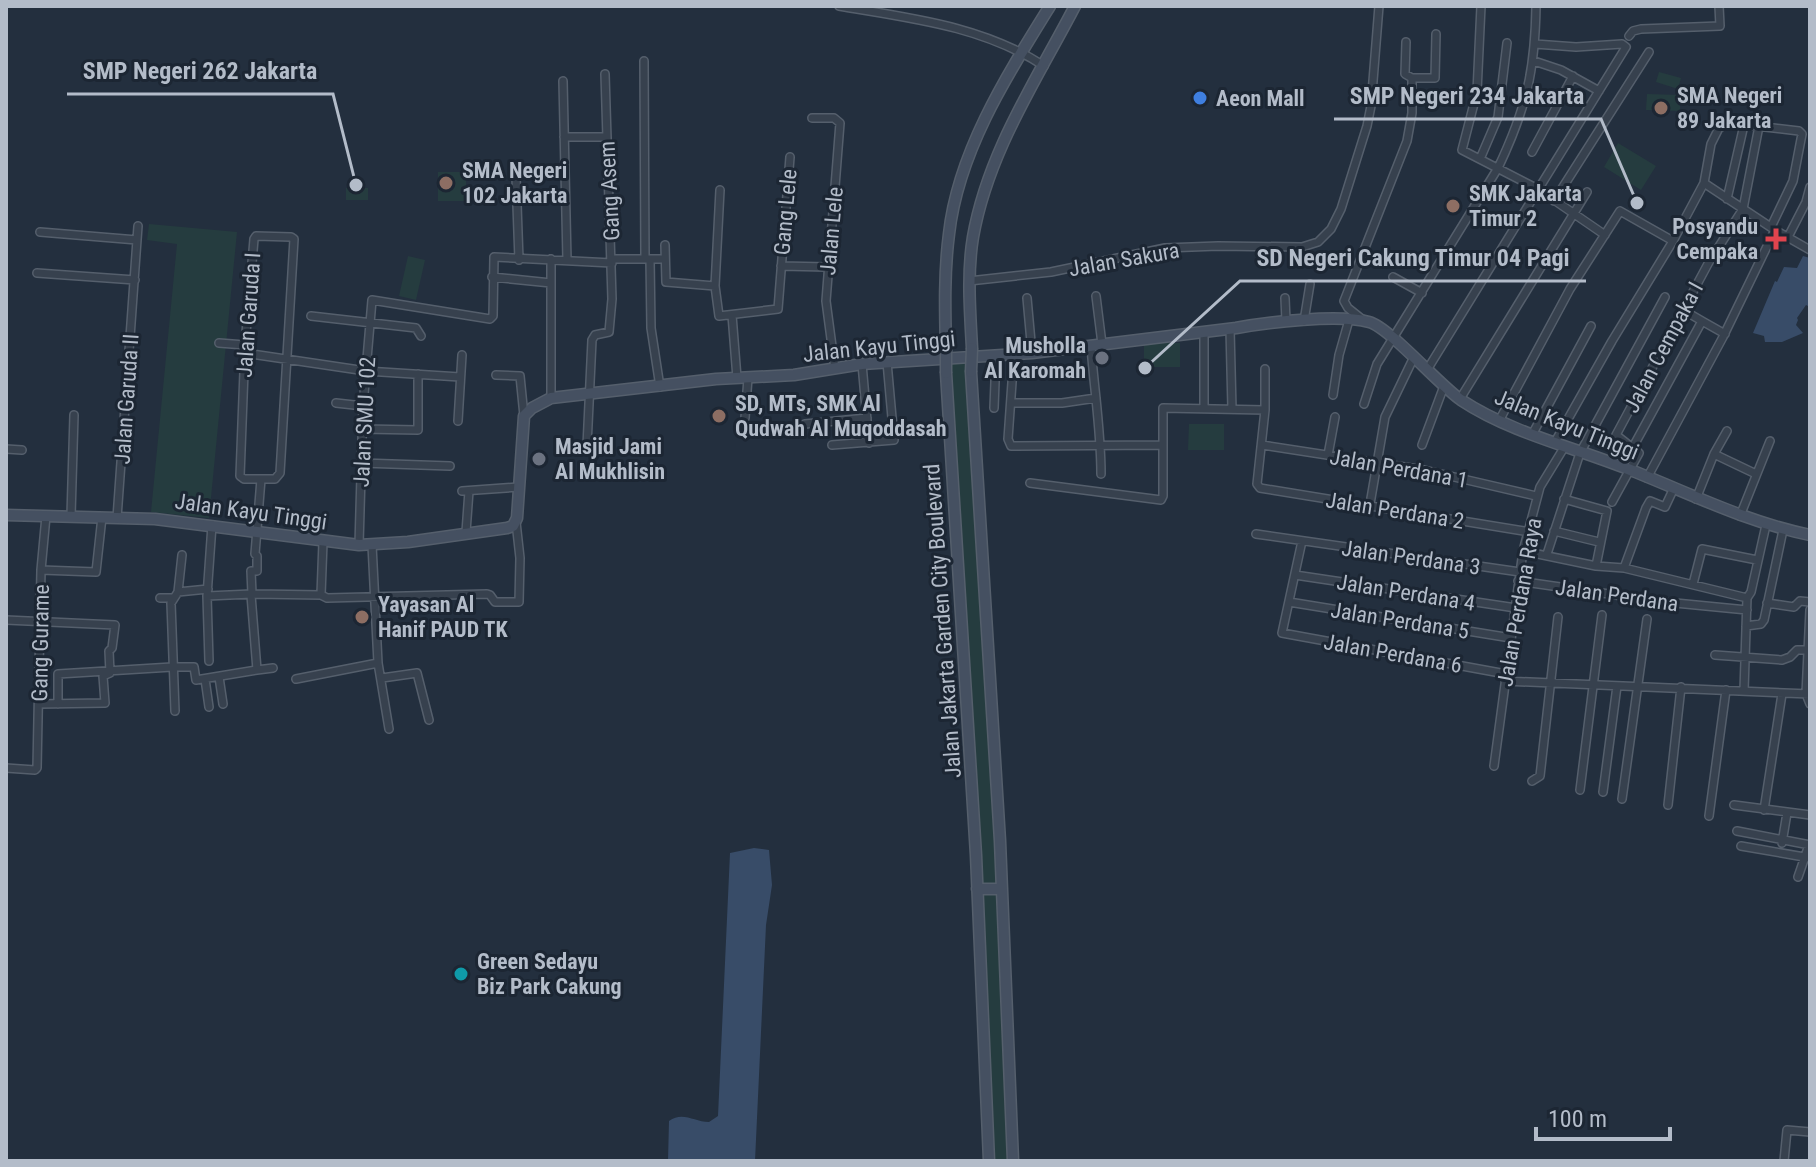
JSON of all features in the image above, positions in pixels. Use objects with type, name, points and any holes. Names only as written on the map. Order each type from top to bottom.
[{"type":"street","points":[[843,6],[962,28],[1022,52],[1044,66]]},
{"type":"street","name":"Jalan Jakarta Garden City Boulevard","points":[[989,1161],[977,889],[946,373],[945,286],[949,231],[963,171],[1022,52],[1050,6]]},
{"type":"street","name":"Jalan Jakarta Garden City Boulevard","points":[[1013,1161],[1002,889],[971,372],[969,281],[973,237],[1004,136],[1075,6]]},
{"type":"street","name":"Jalan Sakura","points":[[969,281],[1051,272],[1165,248],[1302,247],[1318,242],[1331,229],[1341,209],[1367,126],[1379,6]]},
{"type":"street","points":[[1481,6],[1477,92],[1463,151],[1538,189],[1605,235]]},
{"type":"street","points":[[1364,404],[1377,364],[1498,168],[1520,118],[1534,61],[1536,6]]},
{"type":"street","points":[[1427,370],[1633,31],[1720,26],[1719,6]]},
{"type":"street","points":[[1406,42],[1405,74],[1412,78],[1435,78],[1436,34]]},
{"type":"street","points":[[1535,44],[1576,47],[1627,40]]},
{"type":"street","points":[[1480,159],[1498,117],[1507,43]]},
{"type":"street","points":[[1554,201],[1649,52]]},
{"type":"street","points":[[644,61],[647,259],[651,328],[660,387]]},
{"type":"street","points":[[1534,61],[1573,76],[1599,91]]},
{"type":"street","name":"Gang Asem","points":[[519,260],[612,261],[605,74]]},
{"type":"street","points":[[1532,152],[1573,76]]},
{"type":"street","points":[[1364,321],[1344,301],[1407,141],[1412,113],[1412,78]]},
{"type":"street","name":"Gang Asem","points":[[563,81],[567,260]]},
{"type":"street","name":"Jalan Lele","points":[[812,118],[834,118],[840,123],[827,267],[827,313],[835,369]]},
{"type":"street","name":"Jalan Perdana Raya","points":[[1494,766],[1523,551],[1530,532],[1536,496],[1612,341],[1704,183],[1711,144],[1719,128],[1730,123],[1744,125]]},
{"type":"street","points":[[1647,478],[1725,334],[1773,228],[1793,181],[1802,134],[1799,131],[1744,125],[1727,199]]},
{"type":"street","name":"Jalan Cempaka I","points":[[1633,447],[1616,435],[1683,310],[1743,209],[1759,126]]},
{"type":"street","points":[[564,137],[607,137]]},
{"type":"street","name":"Gang Lele","points":[[732,315],[778,309],[790,157]]},
{"type":"street","points":[[516,177],[519,260],[493,258],[492,277],[551,283]]},
{"type":"street","points":[[1704,183],[1810,250]]},
{"type":"street","points":[[1788,237],[1810,187]]},
{"type":"street","points":[[720,190],[715,286],[717,315],[732,315],[745,418]]},
{"type":"street","points":[[1460,399],[1587,192]]},
{"type":"street","points":[[1499,421],[1570,289],[1620,211],[1673,241]]},
{"type":"street","name":"Jalan Garuda II","points":[[117,518],[138,226]]},
{"type":"street","points":[[40,232],[137,240]]},
{"type":"street","name":"Jalan Garuda I","points":[[254,237],[291,237],[294,242],[287,361],[279,476],[275,479],[242,479],[245,349],[254,237]]},
{"type":"street","points":[[665,245],[664,279],[668,283],[715,286]]},
{"type":"street","points":[[524,416],[551,398],[551,259]]},
{"type":"street","points":[[587,446],[592,340],[595,335],[606,334],[609,329],[612,261],[665,259]]},
{"type":"street","points":[[781,266],[827,267]]},
{"type":"street","points":[[37,273],[135,280]]},
{"type":"street","name":"Jalan SMU 102","points":[[359,545],[363,406],[372,300],[490,319],[493,316],[492,277]]},
{"type":"street","points":[[1393,277],[1422,293]]},
{"type":"street","points":[[1304,321],[1310,284]]},
{"type":"street","points":[[1096,296],[1096,398],[1101,474]]},
{"type":"street","points":[[1547,554],[1580,453],[1665,297]]},
{"type":"street","points":[[1027,298],[1032,353]]},
{"type":"street","points":[[1285,298],[1286,321]]},
{"type":"street","points":[[1683,310],[1725,334]]},
{"type":"street","points":[[311,316],[416,328],[421,336]]},
{"type":"street","points":[[1333,395],[1339,355],[1349,320]]},
{"type":"street","name":"Jalan Kayu Tinggi","points":[[551,398],[794,375],[862,364],[1032,353],[1286,321],[1364,321],[1375,324],[1460,399],[1499,421],[1629,469],[1740,516],[1810,535]]},
{"type":"street","points":[[1612,502],[1639,453],[1633,447],[1702,321]]},
{"type":"street","points":[[1533,433],[1591,326]]},
{"type":"street","points":[[1230,329],[1232,409]]},
{"type":"street","points":[[1204,331],[1204,408]]},
{"type":"street","points":[[219,343],[287,361],[366,371],[460,377]]},
{"type":"street","points":[[1014,354],[1008,439],[1011,446],[1163,445]]},
{"type":"street","points":[[458,421],[462,355]]},
{"type":"street","points":[[994,408],[996,356]]},
{"type":"street","points":[[1370,504],[1385,417],[1413,359]]},
{"type":"street","points":[[832,445],[892,441],[895,438],[887,362]]},
{"type":"street","points":[[862,364],[869,443]]},
{"type":"street","points":[[1262,445],[1265,369]]},
{"type":"street","points":[[362,429],[418,430],[418,374]]},
{"type":"street","points":[[160,598],[207,593],[321,595],[327,598],[487,594],[495,602],[520,601],[516,522],[524,416],[520,376],[496,375]]},
{"type":"street","points":[[1422,445],[1444,386]]},
{"type":"street","points":[[1012,403],[1062,403],[1096,398]]},
{"type":"street","points":[[336,403],[363,406]]},
{"type":"street","points":[[1030,483],[1158,500],[1162,498],[1163,408],[1265,410]]},
{"type":"street","points":[[71,516],[74,415]]},
{"type":"street","points":[[1328,455],[1335,417]]},
{"type":"street","points":[[805,424],[867,418]]},
{"type":"street","points":[[1696,499],[1727,431]]},
{"type":"street","points":[[1740,516],[1770,441]]},
{"type":"street","name":"Jalan Perdana 1","points":[[1262,445],[1376,462],[1536,496]]},
{"type":"street","name":"Jalan Perdana 2","points":[[1262,445],[1257,484],[1260,488],[1530,532]]},
{"type":"street","points":[[6,449],[22,450]]},
{"type":"street","points":[[1714,454],[1756,474]]},
{"type":"street","points":[[362,463],[450,466]]},
{"type":"street","points":[[257,670],[251,571],[257,571],[255,554],[261,479]]},
{"type":"street","points":[[466,532],[466,491],[519,487]]},
{"type":"street","points":[[1624,568],[1650,501],[1665,507],[1673,490]]},
{"type":"street","points":[[1564,499],[1607,511],[1596,566]]},
{"type":"street","name":"Jalan Kayu Tinggi","points":[[6,515],[165,519],[359,545],[507,528],[516,522]]},
{"type":"street","name":"Gang Gurame","points":[[6,768],[35,770],[41,570],[46,516]]},
{"type":"street","points":[[41,570],[96,572],[102,517]]},
{"type":"street","points":[[209,661],[207,593],[212,525]]},
{"type":"street","points":[[1744,691],[1747,598],[1766,525]]},
{"type":"street","points":[[1746,626],[1762,622],[1783,530]]},
{"type":"street","points":[[1554,531],[1599,542]]},
{"type":"street","name":"Jalan Perdana 3","points":[[1256,534],[1519,577]]},
{"type":"street","points":[[1289,602],[1302,541]]},
{"type":"street","points":[[321,595],[323,542]]},
{"type":"street","points":[[372,545],[378,663],[389,729]]},
{"type":"street","points":[[1693,584],[1702,549],[1757,560]]},
{"type":"street","points":[[1523,551],[1596,566],[1624,568],[1747,598]]},
{"type":"street","points":[[175,711],[172,667],[175,595],[182,555]]},
{"type":"street","name":"Jalan Perdana 4","points":[[1295,575],[1516,608]]},
{"type":"street","name":"Jalan Perdana","points":[[1519,577],[1665,602],[1747,610]]},
{"type":"street","points":[[1767,603],[1794,607],[1800,601],[1810,602]]},
{"type":"street","name":"Jalan Perdana 6","points":[[1289,602],[1282,631],[1506,678],[1553,684],[1808,694]]},
{"type":"street","name":"Jalan Perdana 5","points":[[1289,602],[1511,638]]},
{"type":"street","points":[[1810,610],[1810,704]]},
{"type":"street","points":[[1580,790],[1602,615]]},
{"type":"street","points":[[1532,781],[1540,776],[1553,684],[1558,617]]},
{"type":"street","points":[[1622,799],[1647,619]]},
{"type":"street","points":[[6,620],[115,625],[109,651],[110,673],[103,676],[105,703],[39,704]]},
{"type":"street","points":[[1715,655],[1782,660],[1795,651],[1809,650]]},
{"type":"street","points":[[296,679],[378,663]]},
{"type":"street","points":[[58,704],[58,674],[194,664],[196,680],[273,668]]},
{"type":"street","points":[[382,678],[417,673],[429,720]]},
{"type":"street","points":[[219,677],[223,704]]},
{"type":"street","points":[[205,679],[209,707]]},
{"type":"street","points":[[1603,792],[1617,686]]},
{"type":"street","points":[[1668,805],[1681,687]]},
{"type":"street","points":[[1709,816],[1726,690]]},
{"type":"street","points":[[1764,810],[1782,694]]},
{"type":"street","points":[[1734,805],[1810,815]]},
{"type":"street","points":[[1781,853],[1787,813]]},
{"type":"street","points":[[1737,831],[1810,845],[1808,858],[1798,877]]},
{"type":"street","points":[[1741,846],[1808,858]]},
{"type":"street","points":[[977,889],[1002,889]]},
{"type":"street","points":[[1784,1161],[1787,1130],[1810,1132]]},
{"type":"green space","points":[[1659,72],[1681,78],[1678,89],[1656,82]]},
{"type":"green space","points":[[1647,94],[1680,95],[1680,111],[1646,110]]},
{"type":"green space","points":[[1618,143],[1656,166],[1641,190],[1604,167]]},
{"type":"green space","points":[[438,172],[466,172],[466,201],[438,201]]},
{"type":"green space","points":[[346,188],[368,188],[368,200],[346,200]]},
{"type":"green space","points":[[149,224],[237,232],[209,518],[151,512],[177,244],[147,240]]},
{"type":"green space","points":[[408,256],[425,260],[416,300],[399,296]]},
{"type":"green space","points":[[1144,343],[1180,343],[1180,367],[1144,367]]},
{"type":"green space","points":[[971,360],[1013,1161],[989,1161],[946,361]]},
{"type":"green space","points":[[1189,424],[1224,424],[1224,450],[1188,450]]},
{"type":"water","points":[[1803,256],[1810,258],[1810,307],[1806,305],[1796,325],[1803,333],[1782,342],[1765,342],[1764,336],[1753,333],[1775,281],[1784,267],[1797,268]]},
{"type":"water","points":[[754,848],[769,850],[772,885],[766,925],[755,1161],[668,1161],[669,1121],[684,1117],[709,1122],[718,1116],[730,853]]},
{"type":"place","name":"Aeon Mall","points":[[1200,98]]},
{"type":"place","name":"SMA Negeri 89 Jakarta","points":[[1661,108]]},
{"type":"place","name":"SMA Negeri 102 Jakarta","points":[[446,183]]},
{"type":"place","name":"SMP Negeri 262 Jakarta","points":[[356,185]]},
{"type":"place","name":"SMP Negeri 234 Jakarta","points":[[1637,203]]},
{"type":"place","name":"SMK Jakarta Timur 2","points":[[1453,206]]},
{"type":"place","name":"Posyandu Cempaka","points":[[1776,239]]},
{"type":"place","name":"Musholla Al Karomah","points":[[1102,358]]},
{"type":"place","name":"SD Negeri Cakung Timur 04 Pagi","points":[[1145,368]]},
{"type":"place","name":"SD, MTs, SMK Al Qudwah Al Muqoddasah","points":[[719,416]]},
{"type":"place","name":"Masjid Jami Al Mukhlisin","points":[[539,459]]},
{"type":"place","name":"Yayasan Al Hanif PAUD TK","points":[[362,617]]},
{"type":"place","name":"Green Sedayu Biz Park Cakung","points":[[461,974]]}]
